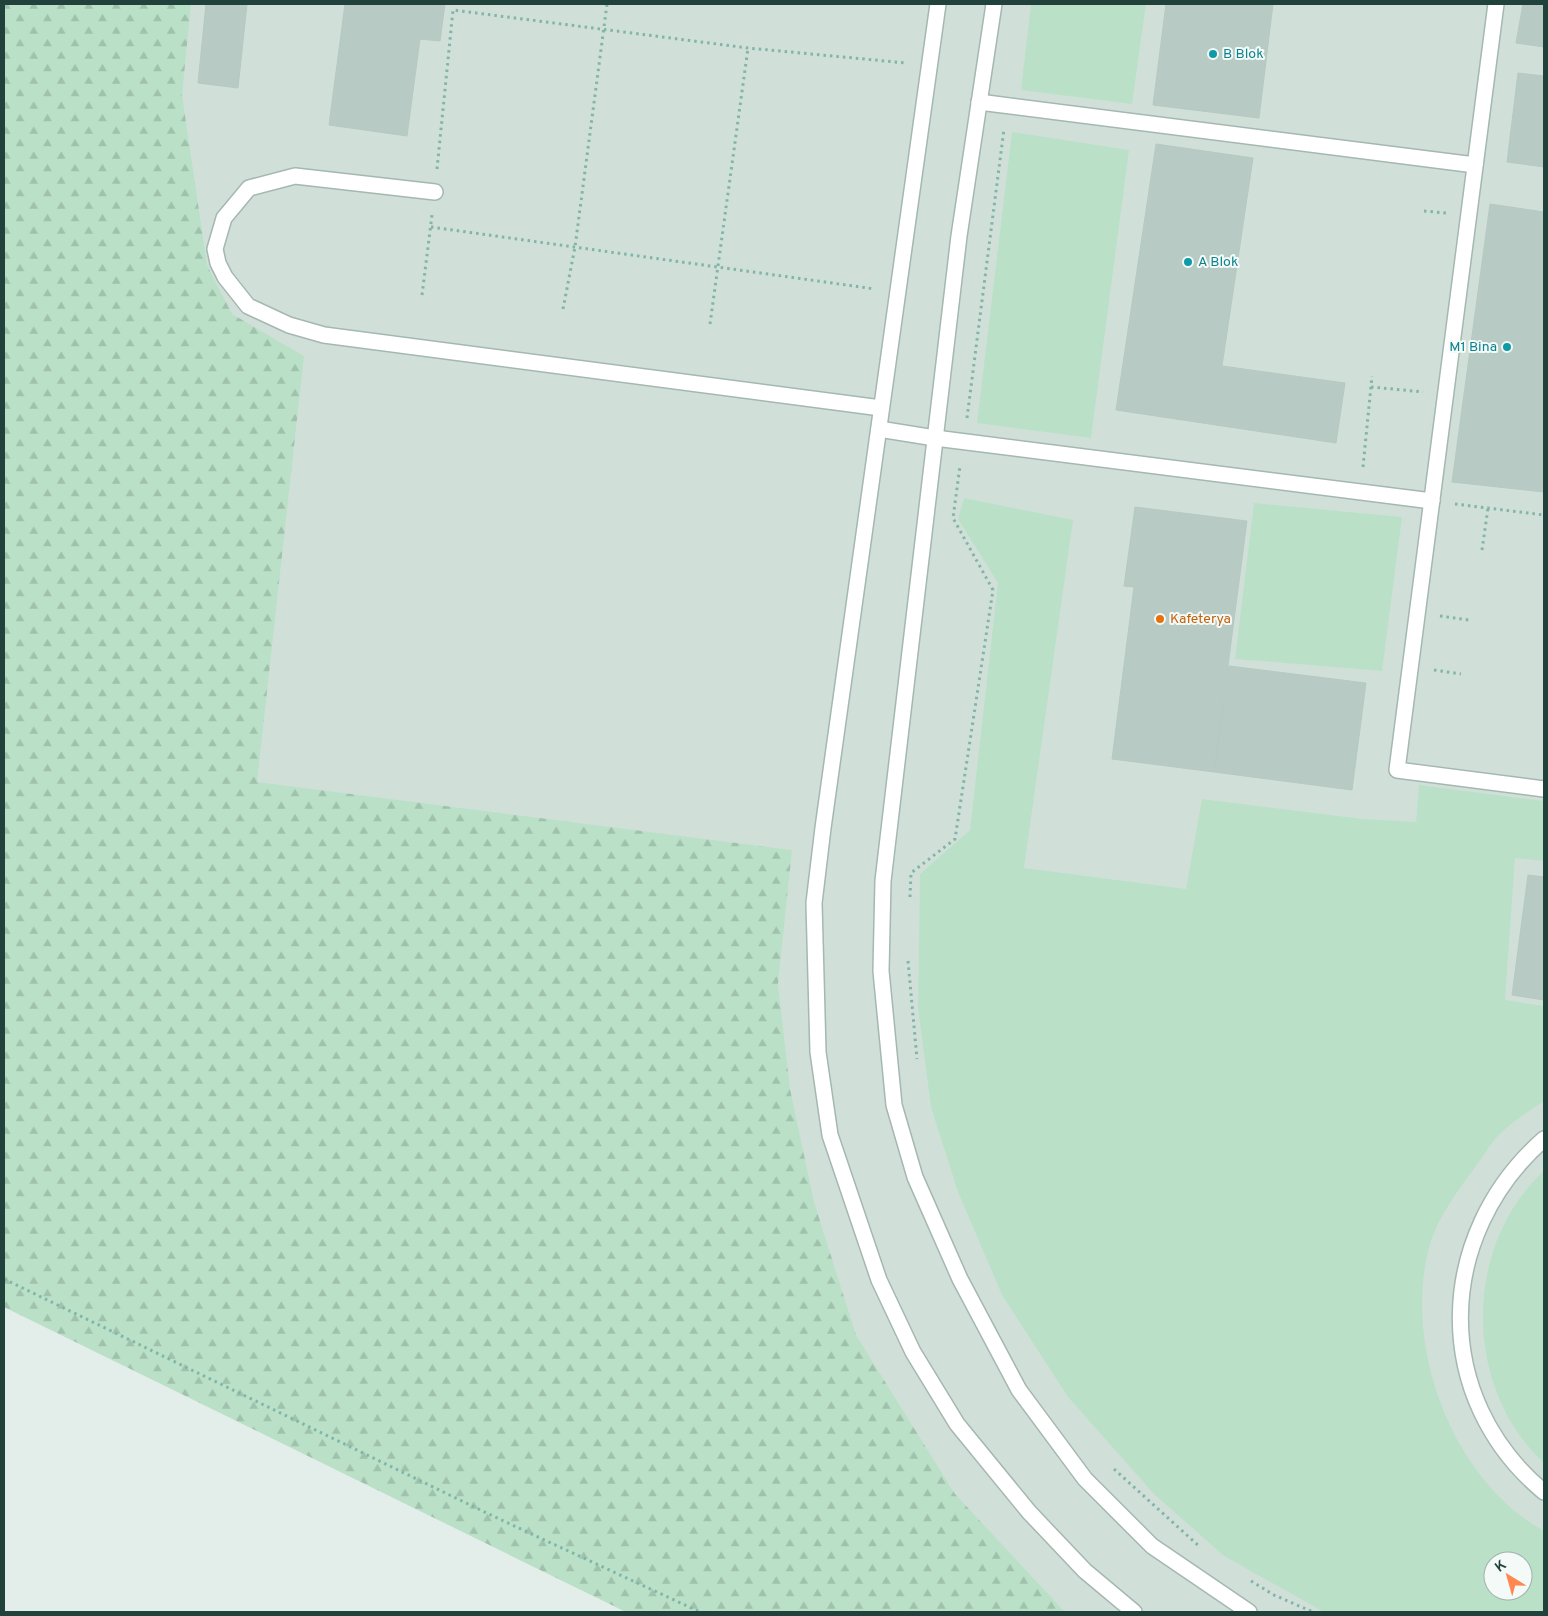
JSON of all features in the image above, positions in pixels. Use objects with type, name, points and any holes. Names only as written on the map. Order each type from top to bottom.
[{"type":"street","points":[[938,4],[814,904],[818,1052],[830,1135],[879,1280],[912,1352],[957,1424],[1029,1512],[1085,1571],[1134,1612]]},
{"type":"street","points":[[994,4],[959,236],[883,881],[881,971],[894,1105],[915,1177],[960,1279],[1019,1390],[1085,1479],[1152,1546],[1249,1612]]},
{"type":"street","points":[[1496,4],[1397,770],[1544,789]]},
{"type":"street","points":[[979,102],[1475,166]]},
{"type":"street","points":[[435,192],[295,176],[249,188],[224,218],[215,249],[218,263],[225,278],[248,306],[289,325],[324,335],[881,408]]},
{"type":"street","points":[[879,429],[964,442],[1432,501]]},
{"type":"street","points":[[1544,1139],[1522,1158],[1496,1192],[1476,1232],[1463,1274],[1460,1318],[1464,1361],[1477,1404],[1498,1442],[1525,1476],[1544,1492]]},
{"type":"path","points":[[563,309],[574,247],[607,4]]},
{"type":"path","points":[[422,295],[435,192],[453,10],[748,48],[930,65]]},
{"type":"path","points":[[710,324],[748,48]]},
{"type":"path","points":[[910,902],[911,873],[955,839],[993,590],[953,518],[1007,106]]},
{"type":"path","points":[[431,228],[898,292]]},
{"type":"path","points":[[1361,492],[1372,376]]},
{"type":"path","points":[[1371,387],[1446,395]]},
{"type":"path","points":[[1432,501],[1544,515]]},
{"type":"path","points":[[1482,550],[1488,508]]},
{"type":"path","points":[[908,960],[918,1068]]},
{"type":"path","points":[[4,1279],[495,1517],[700,1612]]},
{"type":"path","points":[[1107,1463],[1206,1552]]},
{"type":"path","points":[[1248,1579],[1274,1595],[1313,1612]]},
{"type":"shaded area","points":[[4,4],[1544,4],[1544,1612],[626,1612],[4,1307]]},
{"type":"green space","points":[[4,4],[191,4],[182,95],[207,265],[232,314],[304,356],[257,782],[792,850],[778,984],[790,1089],[814,1202],[856,1335],[955,1494],[1065,1612],[626,1612],[4,1307]]},
{"type":"green space","points":[[1031,4],[1146,4],[1132,104],[1021,90]]},
{"type":"green space","points":[[1012,132],[1129,150],[1091,438],[977,423]]},
{"type":"green space","points":[[964,498],[1073,520],[1024,868],[1186,889],[1202,799],[1363,819],[1416,822],[1419,785],[1544,801],[1544,861],[1515,858],[1505,1000],[1544,1006],[1544,1101],[1513,1123],[1496,1138],[1449,1204],[1429,1248],[1423,1287],[1423,1327],[1430,1368],[1443,1408],[1461,1445],[1484,1479],[1512,1508],[1544,1531],[1544,1612],[1324,1612],[1224,1556],[1154,1494],[1068,1397],[1002,1295],[958,1192],[931,1107],[918,1008],[920,874],[970,830],[998,583],[958,519]]},
{"type":"green space","points":[[1254,503],[1402,517],[1382,671],[1235,659]]},
{"type":"green space","points":[[1544,1171],[1544,1463],[1517,1432],[1498,1397],[1487,1358],[1483,1317],[1487,1276],[1498,1237],[1517,1202]]},
{"type":"building","points":[[206,4],[247,4],[238,88],[198,83]]},
{"type":"building","points":[[345,4],[445,4],[440,41],[420,39],[407,136],[329,125]]},
{"type":"building","name":"B Blok","points":[[1166,4],[1273,4],[1259,118],[1153,105]]},
{"type":"building","points":[[1523,4],[1544,4],[1544,47],[1516,43]]},
{"type":"building","points":[[1518,73],[1544,76],[1544,167],[1507,162]]},
{"type":"building","name":"A Blok","points":[[1156,144],[1253,158],[1222,366],[1345,383],[1336,443],[1116,410]]},
{"type":"building","name":"M1 Bina","points":[[1490,204],[1544,212],[1544,492],[1452,482]]},
{"type":"building","points":[[1135,507],[1247,521],[1214,772],[1112,759],[1134,587],[1124,586]]},
{"type":"building","points":[[1229,666],[1366,683],[1352,790],[1214,772]]},
{"type":"building","points":[[1528,875],[1544,877],[1544,1000],[1512,995]]},
{"type":"place","name":"B Blok","points":[[1213,54]]},
{"type":"place","name":"A Blok","points":[[1188,262]]},
{"type":"place","name":"M1 Bina","points":[[1507,347]]},
{"type":"place","name":"Kafeterya","points":[[1160,619]]}]
